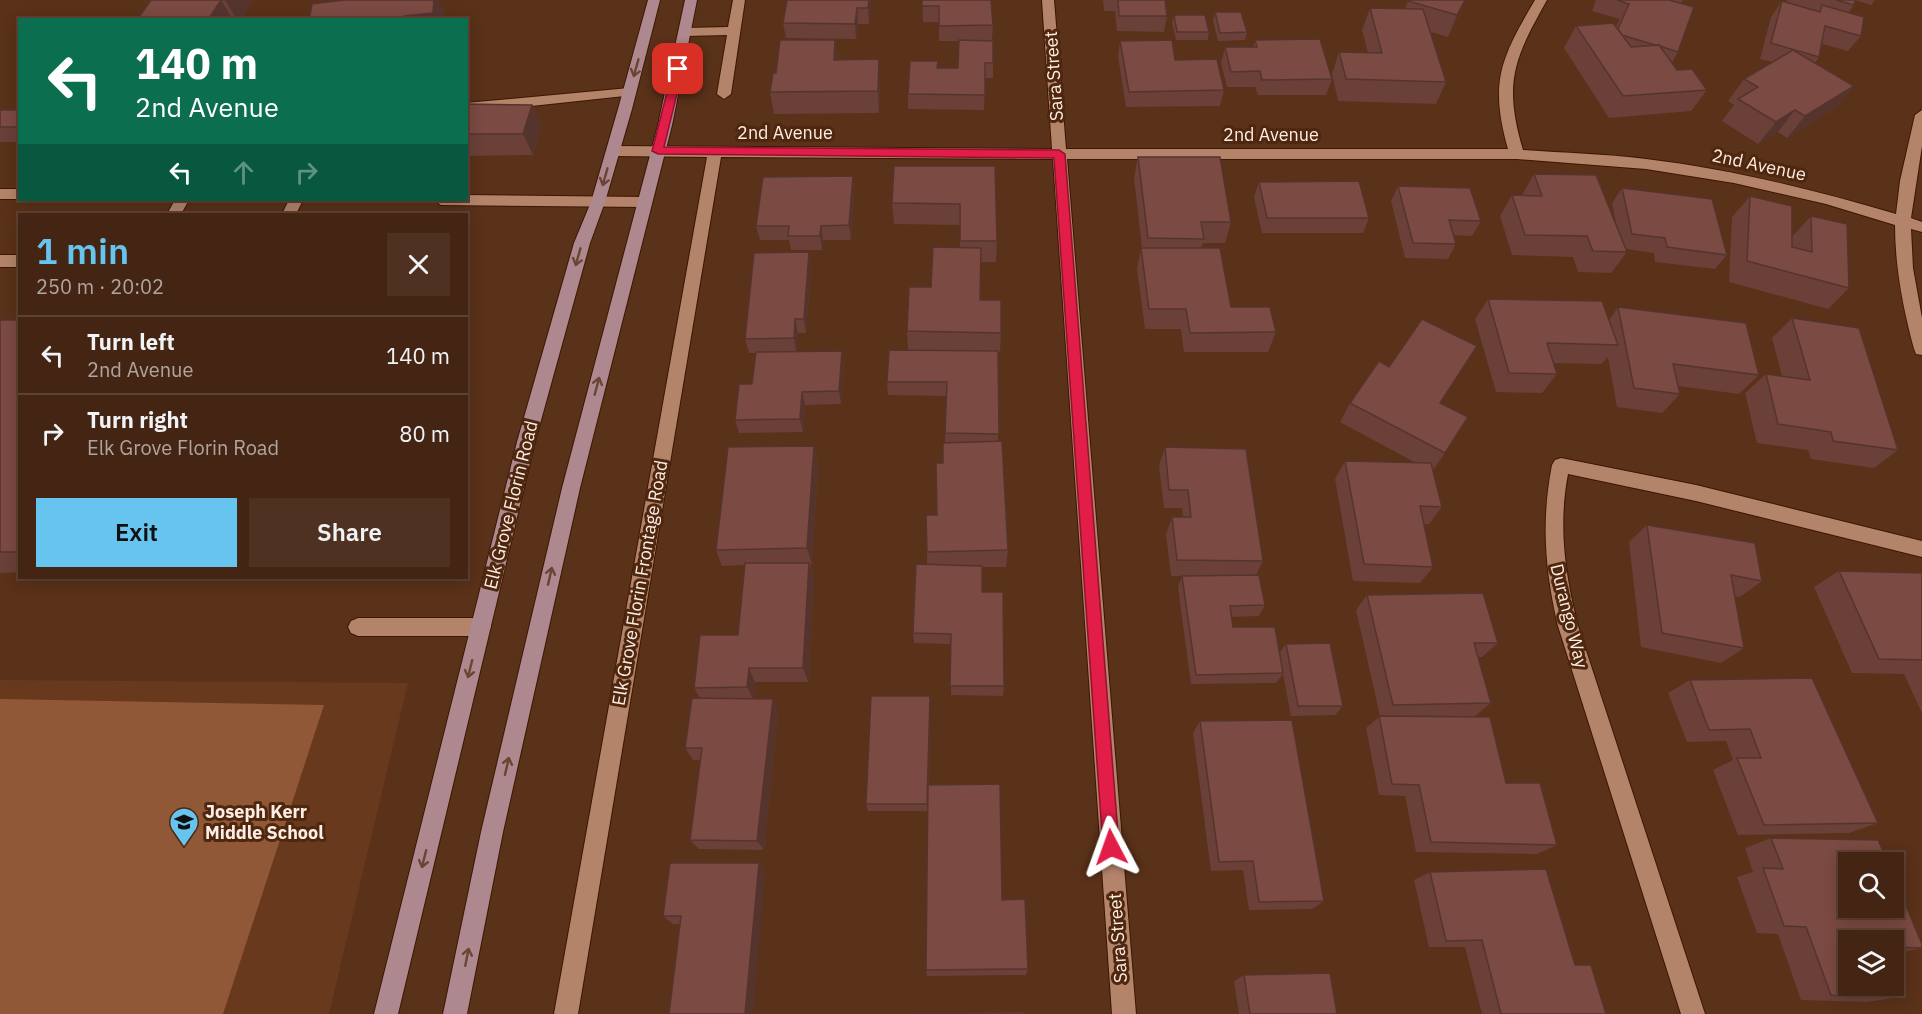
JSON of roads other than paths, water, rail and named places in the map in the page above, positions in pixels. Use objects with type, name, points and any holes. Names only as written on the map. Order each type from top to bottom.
[{"type":"main road","name":"Elk Grove Florin Road","points":[[386,1014],[526,442],[582,243],[598,202],[613,151],[654,0]]},
{"type":"main road","points":[[455,1014],[492,832],[571,488],[658,151],[692,0]]},
{"type":"street","points":[[724,94],[740,0]]},
{"type":"street","name":"Sara Street","points":[[1048,0],[1124,1014]]},
{"type":"street","points":[[1517,154],[1504,106],[1504,83],[1512,52],[1541,0]]},
{"type":"street","points":[[686,32],[734,31]]},
{"type":"street","points":[[468,108],[629,92]]},
{"type":"street","points":[[1922,115],[1908,177],[1903,221],[1906,276],[1922,349]]},
{"type":"street","name":"2nd Avenue","points":[[613,151],[1517,154],[1635,162],[1734,178],[1826,199],[1922,227]]},
{"type":"street","name":"Elk Grove Florin Frontage Road","points":[[566,1014],[704,207],[716,152]]},
{"type":"street","points":[[0,194],[18,194]]},
{"type":"street","points":[[468,200],[645,202]]},
{"type":"street","points":[[0,261],[18,261]]},
{"type":"street","name":"Durango Way","points":[[1693,1014],[1556,579],[1552,538],[1553,500],[1561,465],[1696,493],[1922,549]]},
{"type":"street","points":[[358,627],[480,627]]},
{"type":"place","name":"Joseph Kerr Middle School","points":[[184,848]]}]
